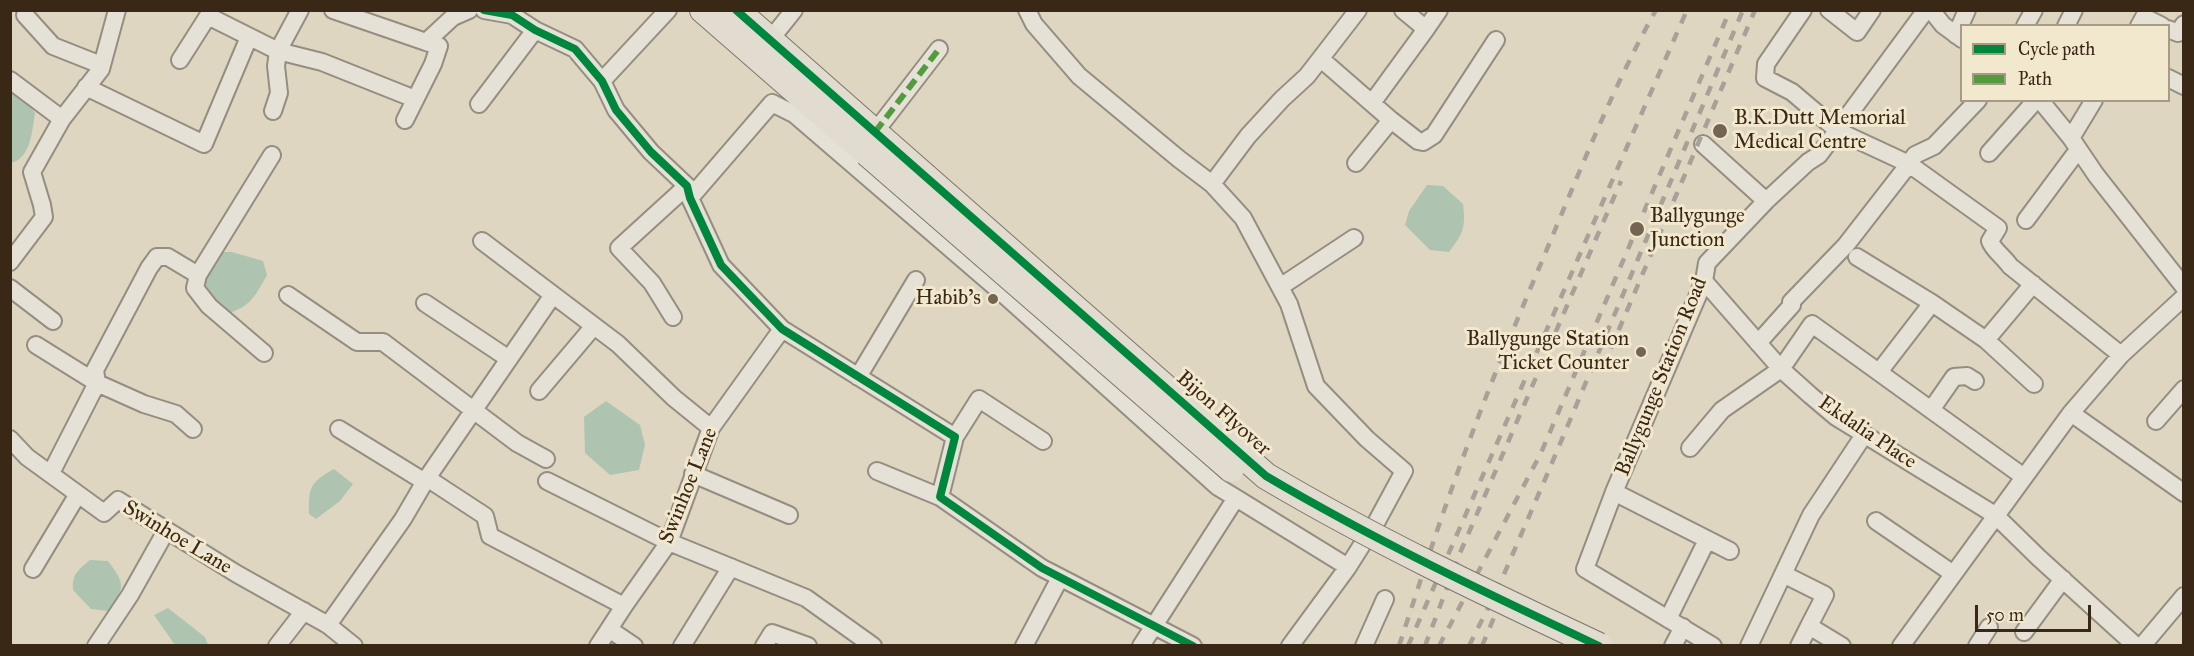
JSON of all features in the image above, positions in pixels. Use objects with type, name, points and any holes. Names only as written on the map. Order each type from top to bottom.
[{"type":"main road","name":"Bijon Flyover","points":[[703,10],[841,129],[874,140],[1266,476],[1339,519],[1599,645]]},
{"type":"main road","points":[[736,10],[874,140]]},
{"type":"main road","name":"Bijon Flyover","points":[[874,140],[1256,490],[1330,534],[1557,645]]},
{"type":"street","points":[[10,262],[17,240],[44,217],[32,172],[62,119],[100,69],[117,10]]},
{"type":"street","points":[[273,111],[279,93],[276,66],[278,51],[300,10]]},
{"type":"street","points":[[426,42],[453,17],[469,10]]},
{"type":"street","points":[[484,10],[512,15],[535,30],[575,49],[602,81],[616,110],[688,192],[721,265],[782,329],[955,437]]},
{"type":"street","points":[[602,81],[668,10]]},
{"type":"street","points":[[770,40],[794,10]]},
{"type":"street","points":[[1027,10],[1034,24],[1079,76],[1212,184],[1243,218],[1289,304],[1316,386],[1367,439],[1404,471],[1377,521],[1348,567],[1290,645]]},
{"type":"street","points":[[1212,184],[1248,136],[1321,59],[1358,10]]},
{"type":"street","points":[[1403,10],[1426,29]]},
{"type":"street","points":[[1372,102],[1439,10]]},
{"type":"street","points":[[1803,10],[1766,64],[1765,78],[1792,92],[1838,131],[1910,164],[1998,228],[1990,241],[1992,247],[2020,275],[2121,355]]},
{"type":"street","points":[[1829,10],[1857,32],[1872,10]]},
{"type":"street","name":"Ballygunge Station Road","points":[[1668,619],[1585,569],[1614,492],[1704,281],[1707,263],[1766,201],[1808,162],[1820,155],[1929,10],[1959,37]]},
{"type":"street","points":[[2026,24],[2034,10]]},
{"type":"street","points":[[2067,24],[2074,10]]},
{"type":"street","points":[[336,11],[439,46],[433,64],[405,120]]},
{"type":"street","points":[[25,15],[53,46],[101,64]]},
{"type":"street","points":[[180,60],[208,16],[278,51],[322,62],[415,99]]},
{"type":"street","points":[[2140,24],[2144,17],[2158,24]]},
{"type":"street","points":[[2170,29],[2178,33],[2184,24]]},
{"type":"street","points":[[478,104],[535,30]]},
{"type":"street","points":[[86,87],[204,144],[249,37]]},
{"type":"street","points":[[1321,59],[1391,120],[1418,141],[1423,142],[1430,139],[1496,40]]},
{"type":"street","points":[[874,140],[939,49]]},
{"type":"street","points":[[2170,79],[2184,86]]},
{"type":"street","points":[[10,80],[62,119]]},
{"type":"street","points":[[1758,343],[1792,305],[1791,302],[1846,245],[1915,155],[1934,146],[1976,102]]},
{"type":"street","points":[[1989,153],[2036,102]]},
{"type":"street","points":[[2040,102],[2075,144],[2184,287]]},
{"type":"street","points":[[2026,220],[2075,144],[2093,102]]},
{"type":"street","points":[[673,317],[652,283],[619,248],[688,192],[772,103],[794,114],[1002,293],[1218,487],[1348,567]]},
{"type":"street","points":[[1356,164],[1391,120]]},
{"type":"street","points":[[1703,144],[1766,201]]},
{"type":"street","points":[[264,353],[201,297],[195,288],[198,275],[272,155]]},
{"type":"street","points":[[1280,287],[1354,238]]},
{"type":"street","points":[[482,241],[618,344],[674,398],[711,428]]},
{"type":"street","points":[[51,473],[97,383],[94,370],[157,257],[168,257],[198,275]]},
{"type":"street","points":[[1857,257],[1932,303],[1986,340],[2034,384]]},
{"type":"street","points":[[858,377],[916,280]]},
{"type":"street","name":"Ekdalia Place","points":[[1704,281],[1781,369],[1836,417],[1995,515],[2136,645]]},
{"type":"street","points":[[1986,340],[2032,284]]},
{"type":"street","points":[[10,288],[53,321]]},
{"type":"street","points":[[288,295],[357,342],[383,342],[517,444],[546,459]]},
{"type":"street","points":[[328,625],[403,519],[426,480],[554,295]]},
{"type":"street","points":[[1901,645],[2071,413],[2121,355],[2184,297]]},
{"type":"street","points":[[425,303],[509,359]]},
{"type":"street","points":[[1879,372],[1932,303]]},
{"type":"street","points":[[1690,448],[1722,410],[1781,369],[1812,324],[2024,477]]},
{"type":"street","points":[[538,391],[594,326]]},
{"type":"street","name":"Swinhoe Lane","points":[[598,645],[669,542],[711,428],[782,329]]},
{"type":"street","points":[[36,345],[97,383],[144,404],[176,414],[193,429]]},
{"type":"street","points":[[1931,410],[1954,377],[1967,376],[1975,381]]},
{"type":"street","points":[[2156,421],[2184,389]]},
{"type":"street","points":[[940,497],[955,437],[979,399],[1043,441]]},
{"type":"street","points":[[2071,413],[2184,493]]},
{"type":"street","points":[[339,429],[486,516],[490,536],[624,606]]},
{"type":"street","points":[[1749,645],[1811,515],[1864,435]]},
{"type":"street","name":"Swinhoe Lane","points":[[10,439],[27,457],[105,513],[118,500],[166,531],[328,625],[354,645]]},
{"type":"street","points":[[877,471],[940,497],[1042,568],[1193,645]]},
{"type":"street","points":[[693,474],[789,515]]},
{"type":"street","points":[[546,481],[669,542],[806,598],[873,645]]},
{"type":"street","points":[[1614,492],[1730,551]]},
{"type":"street","points":[[33,569],[78,494]]},
{"type":"street","points":[[1141,645],[1236,498]]},
{"type":"street","points":[[1876,521],[1952,573]]},
{"type":"street","points":[[96,645],[130,595],[166,531]]},
{"type":"street","points":[[1707,540],[1668,619],[1713,645]]},
{"type":"street","points":[[682,645],[731,567]]},
{"type":"street","points":[[1783,574],[1825,596],[1799,645]]},
{"type":"street","points":[[1024,645],[1060,578]]},
{"type":"street","points":[[2024,632],[2063,579]]},
{"type":"street","points":[[2142,645],[2184,596]]},
{"type":"street","points":[[1364,645],[1385,599]]},
{"type":"street","points":[[277,645],[304,611]]},
{"type":"street","points":[[1809,626],[1842,645]]},
{"type":"street","points":[[1673,645],[1683,627]]},
{"type":"street","points":[[1977,645],[1989,627]]},
{"type":"street","points":[[609,629],[634,645]]},
{"type":"street","points":[[764,645],[772,633],[808,645]]},
{"type":"shaded area","points":[[11,90],[24,98],[35,113],[27,150],[23,156],[11,163]]},
{"type":"shaded area","points":[[1427,185],[1443,186],[1463,204],[1462,230],[1449,252],[1430,250],[1405,225],[1409,211]]},
{"type":"shaded area","points":[[216,252],[232,252],[263,261],[267,275],[247,304],[226,314],[201,285]]},
{"type":"shaded area","points":[[606,401],[640,425],[645,445],[639,470],[610,475],[585,453],[584,417]]},
{"type":"shaded area","points":[[334,469],[353,484],[340,501],[316,519],[309,514],[310,491],[320,478]]},
{"type":"shaded area","points":[[90,560],[108,561],[120,581],[118,596],[108,611],[91,609],[73,590],[77,573]]},
{"type":"shaded area","points":[[168,608],[205,637],[208,645],[175,645],[154,615]]},
{"type":"railway","points":[[1399,646],[1451,490],[1500,363],[1601,122],[1656,10]]},
{"type":"railway","points":[[1408,646],[1687,10]]},
{"type":"railway","points":[[1439,646],[1541,453],[1730,10]]},
{"type":"railway","points":[[1469,646],[1498,588],[1546,477],[1743,10]]},
{"type":"railway","points":[[1603,367],[1755,10]]},
{"type":"railway","points":[[1425,646],[1460,553],[1621,181]]},
{"type":"railway","points":[[1482,646],[1503,596]]},
{"type":"marked path","points":[[875,132],[939,49]]},
{"type":"cycle path","points":[[484,10],[512,15],[535,30],[575,49],[602,81],[616,110],[651,152],[687,186],[690,198],[721,265],[782,329],[955,437],[940,497],[1042,568],[1193,646]]},
{"type":"cycle path","points":[[736,10],[1266,476],[1389,544],[1599,646]]},
{"type":"place","name":"B.K.Dutt Memorial Medical Centre","points":[[1720,131]]},
{"type":"place","name":"Ballygunge Junction","points":[[1637,229]]},
{"type":"place","name":"Habib's","points":[[993,299]]},
{"type":"place","name":"Ballygunge Station Ticket Counter","points":[[1641,352]]}]
